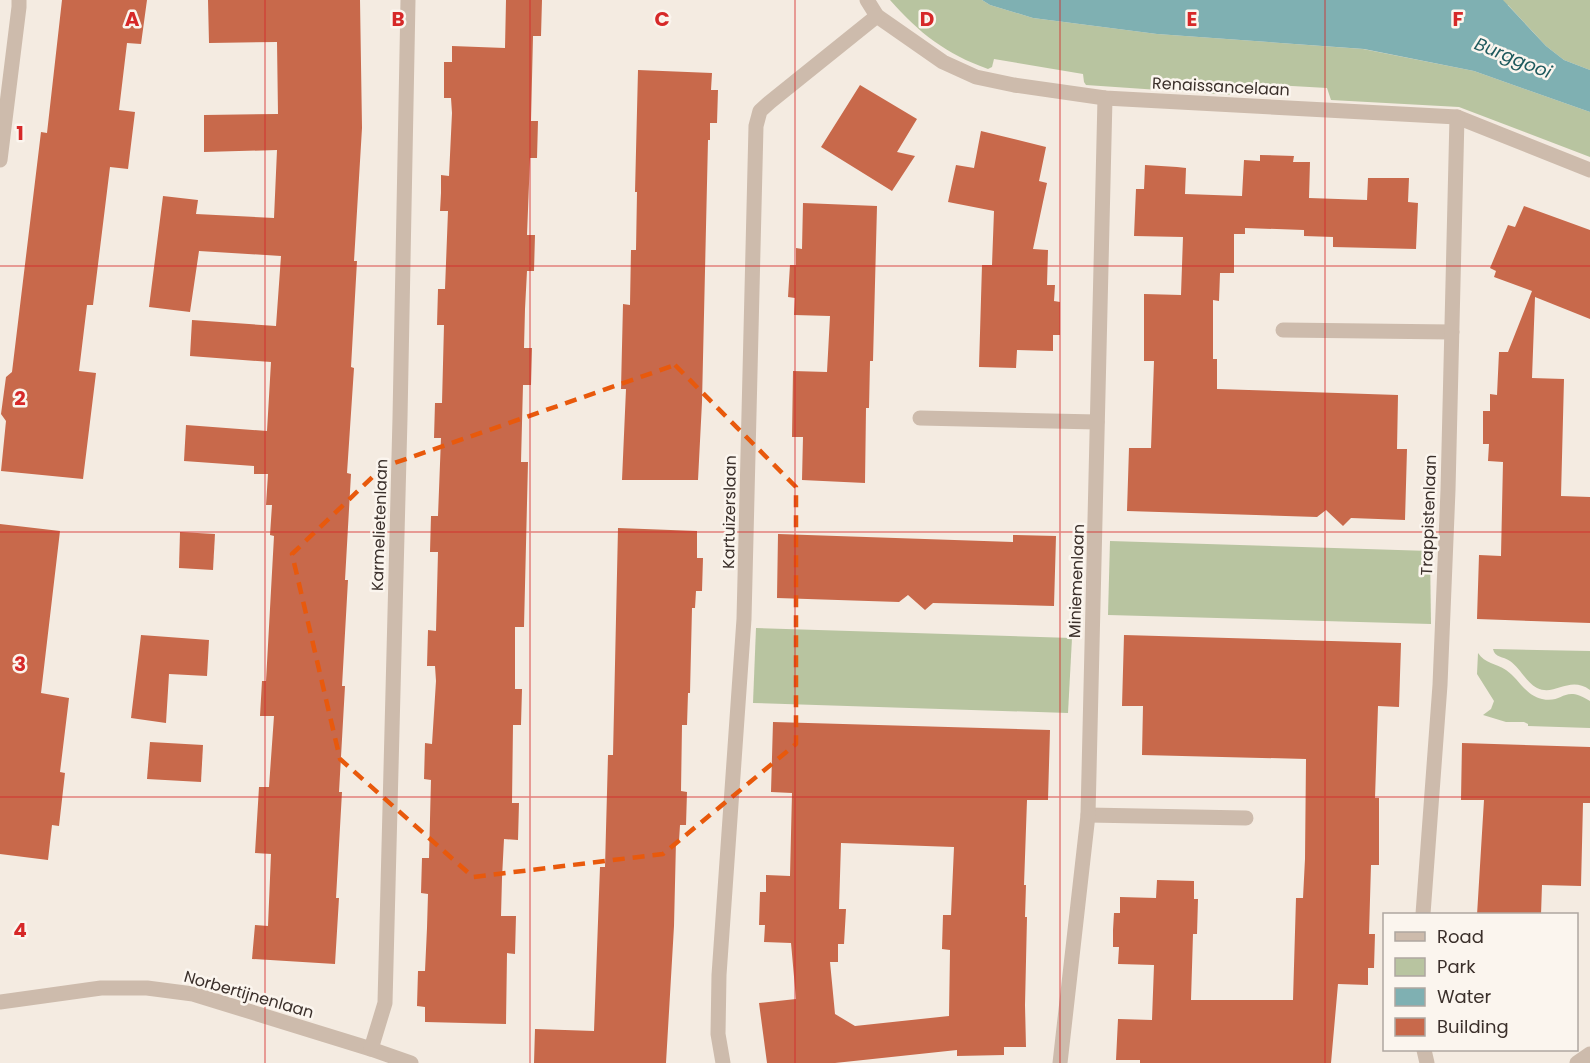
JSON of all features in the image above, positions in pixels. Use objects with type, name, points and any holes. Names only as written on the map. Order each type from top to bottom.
[{"type":"street","points":[[0,160],[19,0]]},
{"type":"street","name":"Karmelietenlaan","points":[[371,1049],[385,1003],[408,0]]},
{"type":"street","name":"Renaissancelaan","points":[[867,0],[877,16],[943,62],[976,77],[1105,98],[1457,117],[1590,170]]},
{"type":"street","name":"Kartuizerslaan","points":[[723,1063],[718,1034],[718,975],[744,619],[756,126],[760,111],[877,16]]},
{"type":"street","name":"Miniemenlaan","points":[[1060,1063],[1088,815],[1105,98]]},
{"type":"street","name":"Trappistenlaan","points":[[1423,913],[1440,685],[1457,117]]},
{"type":"street","points":[[1282,330],[1452,332]]},
{"type":"street","points":[[920,418],[1096,422]]},
{"type":"street","points":[[1088,815],[1246,818]]},
{"type":"street","name":"Norbertijnenlaan","points":[[0,1002],[101,988],[147,988],[193,994],[411,1063]]},
{"type":"street","points":[[1576,1063],[1590,1054]]},
{"type":"highlighted area","points":[[675,365],[796,487],[796,744],[663,854],[473,877],[340,759],[292,554],[383,467]]},
{"type":"green space","points":[[890,0],[982,0],[990,5],[1033,18],[1157,34],[1363,49],[1474,71],[1590,112],[1590,157],[1459,107],[1331,100],[1327,88],[1237,83],[1232,95],[1086,85],[1083,74],[994,59],[992,67],[988,69],[959,57],[934,41],[912,23]]},
{"type":"green space","points":[[1235,0],[1590,0],[1590,70],[1564,60],[1546,46],[1508,5]]},
{"type":"green space","points":[[1110,541],[1430,551],[1431,624],[1108,615]]},
{"type":"green space","points":[[756,628],[1072,638],[1068,713],[753,703]]},
{"type":"green space","points":[[1493,649],[1590,651],[1590,690],[1575,685],[1550,690],[1537,688],[1514,664],[1497,655]]},
{"type":"green space","points":[[1478,653],[1487,661],[1506,670],[1536,697],[1549,700],[1574,694],[1590,701],[1590,728],[1528,726],[1524,722],[1506,722],[1483,715],[1491,709],[1494,701],[1477,674]]},
{"type":"water","name":"Burggooi","points":[[982,0],[1503,0],[1546,46],[1564,60],[1590,70],[1590,112],[1474,71],[1364,49],[1157,34],[1033,18],[990,5]]},
{"type":"building","points":[[62,0],[147,0],[141,44],[127,43],[119,110],[135,112],[128,169],[110,167],[93,305],[87,305],[79,371],[96,373],[83,479],[1,471],[6,421],[1,414],[6,377],[12,372],[41,132],[47,133]]},
{"type":"building","points":[[208,0],[360,0],[362,128],[354,261],[357,261],[351,367],[354,368],[347,473],[351,474],[345,580],[348,580],[342,686],[345,686],[339,792],[342,792],[335,964],[252,959],[255,925],[268,926],[271,854],[255,853],[259,787],[269,787],[274,716],[260,716],[262,681],[266,681],[274,536],[270,535],[272,505],[266,505],[268,474],[254,474],[254,466],[184,461],[186,425],[267,431],[271,362],[190,356],[192,320],[276,326],[281,256],[199,251],[190,312],[149,307],[163,196],[198,200],[196,214],[274,218],[277,150],[204,152],[204,115],[278,114],[277,42],[209,43]]},
{"type":"building","points":[[506,0],[542,0],[541,36],[533,36],[531,121],[538,121],[537,158],[530,158],[527,235],[535,235],[534,271],[527,271],[525,309],[524,348],[532,348],[531,385],[523,385],[521,462],[528,462],[524,627],[515,627],[515,689],[522,689],[521,725],[513,725],[512,803],[519,803],[518,840],[504,839],[502,878],[501,916],[516,916],[515,954],[507,953],[506,1024],[425,1022],[425,1007],[417,1006],[418,971],[425,971],[427,928],[428,894],[421,893],[422,858],[429,858],[431,780],[424,779],[425,743],[432,744],[436,681],[435,666],[427,666],[428,630],[436,631],[438,552],[430,552],[431,516],[438,516],[441,438],[434,438],[435,403],[442,403],[444,325],[437,325],[438,289],[445,289],[448,211],[440,211],[441,175],[449,176],[452,113],[451,98],[444,98],[444,62],[452,62],[452,46],[505,48]]},
{"type":"building","points":[[638,70],[712,73],[711,90],[718,90],[717,123],[710,123],[710,140],[708,140],[698,480],[622,480],[626,389],[621,389],[623,304],[630,305],[631,250],[636,250]]},
{"type":"building","points":[[860,85],[917,119],[897,152],[915,156],[892,191],[821,147]]},
{"type":"building","points":[[981,131],[1046,147],[1039,181],[1047,183],[1033,249],[1048,250],[1047,285],[1055,285],[1054,301],[1060,302],[1060,335],[1053,335],[1053,351],[1017,350],[1016,368],[979,367],[982,265],[992,265],[994,211],[948,202],[956,165],[974,168]]},
{"type":"building","points":[[1260,155],[1294,156],[1293,162],[1310,162],[1309,198],[1367,200],[1368,178],[1409,178],[1408,202],[1418,203],[1416,249],[1333,247],[1333,237],[1304,236],[1304,230],[1245,228],[1245,234],[1234,234],[1234,273],[1220,273],[1219,301],[1213,300],[1213,359],[1217,359],[1217,389],[1398,395],[1397,449],[1407,449],[1405,520],[1351,518],[1343,526],[1326,510],[1317,517],[1127,511],[1129,448],[1151,448],[1154,361],[1144,361],[1144,294],[1181,295],[1183,237],[1134,236],[1136,189],[1144,189],[1145,165],[1177,167],[1186,168],[1185,194],[1242,196],[1244,160],[1260,161]]},
{"type":"building","points":[[803,203],[877,206],[873,361],[870,361],[869,408],[866,408],[865,483],[802,480],[803,437],[792,437],[793,371],[827,372],[830,316],[794,315],[795,298],[788,297],[790,265],[796,265],[796,248],[802,249]]},
{"type":"building","points":[[1524,206],[1590,230],[1590,319],[1535,297],[1532,378],[1564,379],[1561,496],[1590,497],[1590,623],[1477,619],[1479,555],[1501,556],[1503,462],[1488,461],[1489,444],[1483,444],[1483,411],[1490,411],[1490,394],[1497,395],[1499,352],[1508,352],[1532,291],[1494,277],[1496,271],[1490,268],[1508,225],[1515,227]]},
{"type":"building","points":[[0,524],[60,531],[41,693],[69,698],[60,772],[65,773],[59,826],[52,825],[48,860],[0,854]]},
{"type":"building","points":[[618,528],[697,531],[697,558],[703,558],[702,591],[696,591],[695,608],[692,608],[687,725],[682,725],[681,791],[687,792],[686,825],[680,825],[679,841],[676,841],[674,926],[666,1063],[534,1063],[535,1029],[594,1031],[600,867],[605,867],[608,755],[613,755]]},
{"type":"building","points":[[180,532],[215,534],[213,570],[179,568]]},
{"type":"building","points":[[778,534],[1013,542],[1013,535],[1056,536],[1054,606],[933,603],[925,610],[908,595],[899,602],[777,598]]},
{"type":"building","points":[[141,635],[209,640],[207,676],[169,674],[166,723],[131,718]]},
{"type":"building","points":[[1124,635],[1401,643],[1399,707],[1378,706],[1375,798],[1379,798],[1379,865],[1371,865],[1369,934],[1375,934],[1374,968],[1368,968],[1368,985],[1338,984],[1331,1063],[1140,1063],[1140,1060],[1116,1060],[1118,1019],[1152,1020],[1154,965],[1118,964],[1119,947],[1113,947],[1113,930],[1114,913],[1120,913],[1120,897],[1156,898],[1157,880],[1194,881],[1194,899],[1198,899],[1197,934],[1193,934],[1191,1000],[1293,1000],[1296,898],[1303,898],[1305,859],[1306,759],[1142,755],[1143,706],[1122,706]]},
{"type":"building","points":[[773,722],[1050,730],[1048,800],[1027,800],[1024,885],[1026,885],[1025,917],[1027,917],[1026,1047],[1004,1047],[1004,1055],[957,1056],[957,1050],[835,1063],[767,1063],[759,1003],[796,999],[791,943],[764,942],[765,925],[759,925],[760,892],[766,892],[766,875],[790,876],[792,793],[771,792]],"holes":[[[841,843],[954,847],[951,915],[943,915],[942,949],[950,950],[949,1016],[855,1026],[835,1014],[830,962],[838,962],[838,944],[844,944],[846,909],[839,909]]]},
{"type":"building","points":[[150,742],[203,745],[201,782],[147,779]]},
{"type":"building","points":[[1462,743],[1590,747],[1590,803],[1583,803],[1581,886],[1542,885],[1541,913],[1477,913],[1484,800],[1461,800]]}]
